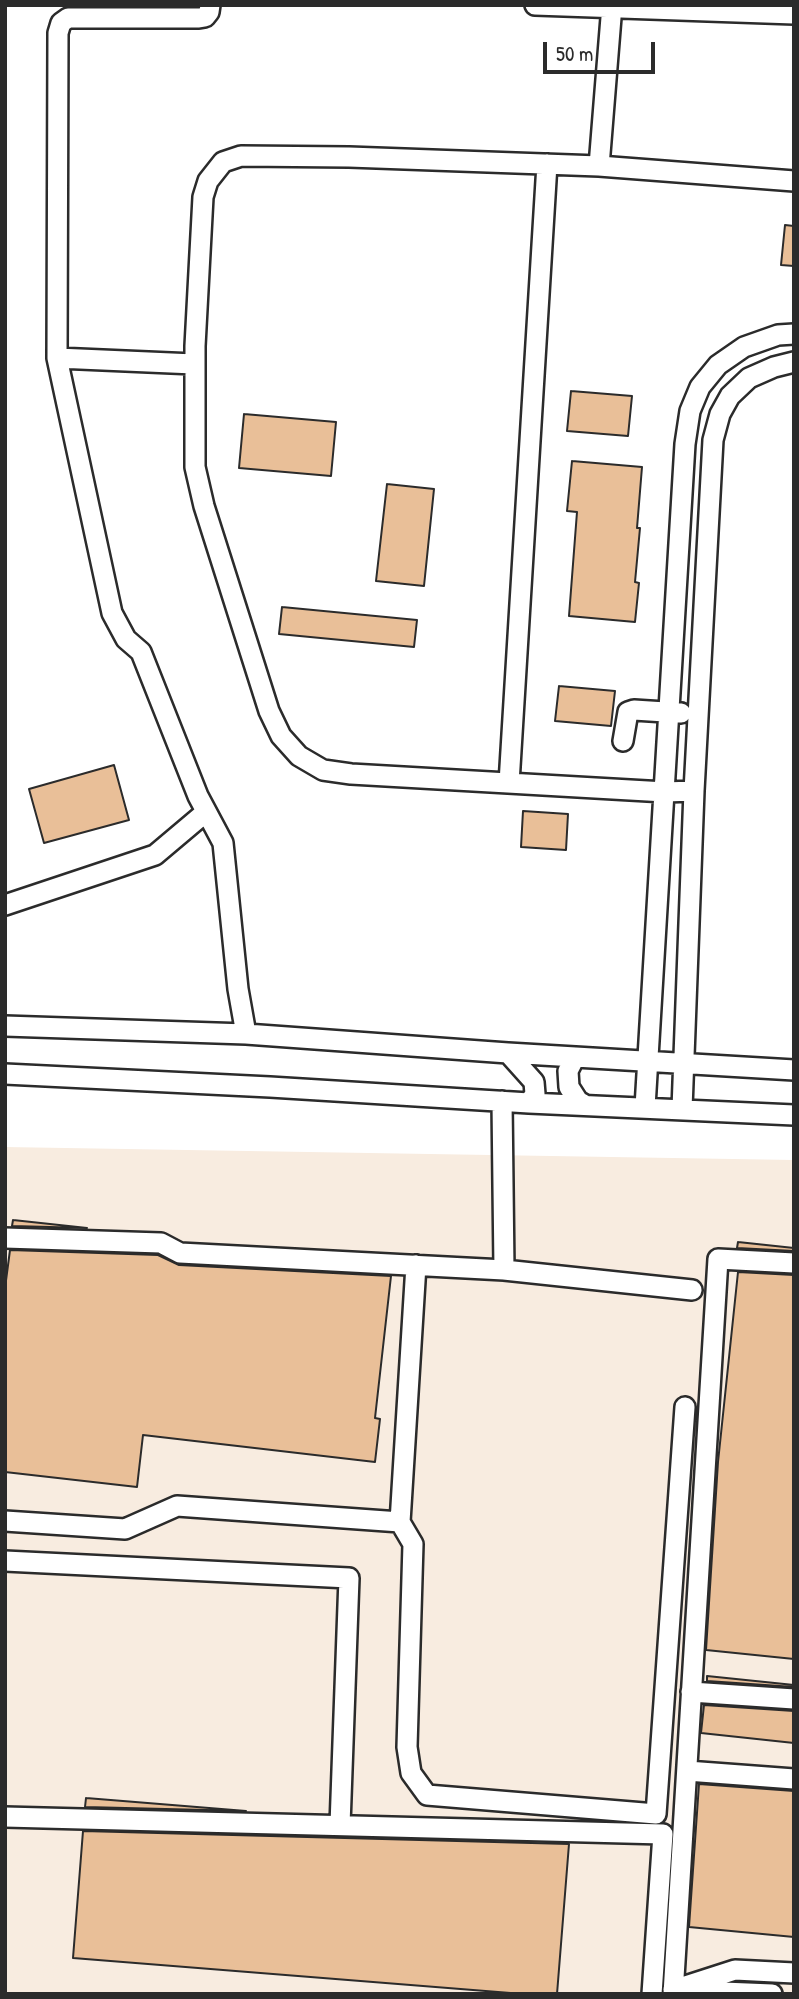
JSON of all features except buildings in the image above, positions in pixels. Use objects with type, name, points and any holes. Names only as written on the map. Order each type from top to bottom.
[{"type":"street","points":[[209,5],[209,12],[205,17],[199,18],[68,18],[61,23],[58,33],[57,358],[112,613],[127,639],[141,652],[198,796],[223,843],[238,989],[246,1034]]},
{"type":"street","points":[[535,5],[794,14]]},
{"type":"street","points":[[599,166],[612,7]]},
{"type":"street","points":[[694,791],[666,792],[351,774],[323,770],[299,756],[281,736],[269,711],[204,506],[195,467],[194,364],[204,197],[208,181],[223,162],[241,156],[362,157],[599,166],[794,181]]},
{"type":"street","points":[[509,783],[547,164]]},
{"type":"street","points":[[645,1107],[685,444],[690,411],[700,387],[718,365],[744,347],[778,335],[794,334]]},
{"type":"street","points":[[57,358],[194,364]]},
{"type":"street","points":[[682,1109],[694,791],[713,440],[720,414],[730,396],[749,379],[774,367],[794,362]]},
{"type":"street","points":[[623,741],[628,712],[634,709],[698,714]]},
{"type":"street","points":[[5,905],[155,855],[206,812]]},
{"type":"street","points":[[5,1026],[246,1034],[794,1070]]},
{"type":"street","points":[[508,1053],[534,1082],[536,1094],[529,1103]]},
{"type":"street","points":[[575,1057],[568,1071],[569,1087],[578,1101],[585,1105]]},
{"type":"street","points":[[5,1074],[794,1115]]},
{"type":"street","points":[[502,1101],[503,1270]]},
{"type":"street","points":[[5,1238],[161,1242],[180,1253],[503,1270],[692,1290]]},
{"type":"street","points":[[673,1992],[718,1259],[794,1263]]},
{"type":"street","points":[[416,1265],[400,1522],[413,1544],[407,1746],[411,1773],[427,1795],[656,1814],[685,1407]]},
{"type":"street","points":[[5,1521],[125,1529],[177,1506],[400,1522]]},
{"type":"street","points":[[5,1561],[349,1578],[341,1825]]},
{"type":"street","points":[[691,1692],[794,1699]]},
{"type":"street","points":[[687,1771],[794,1779]]},
{"type":"street","points":[[5,1817],[663,1834],[652,1994]]},
{"type":"street","points":[[673,1992],[735,1970],[794,1973]]},
{"type":"street","points":[[673,1992],[772,1994]]},
{"type":"shaded area","points":[[5,1147],[794,1160],[794,1994],[5,1994]]}]
